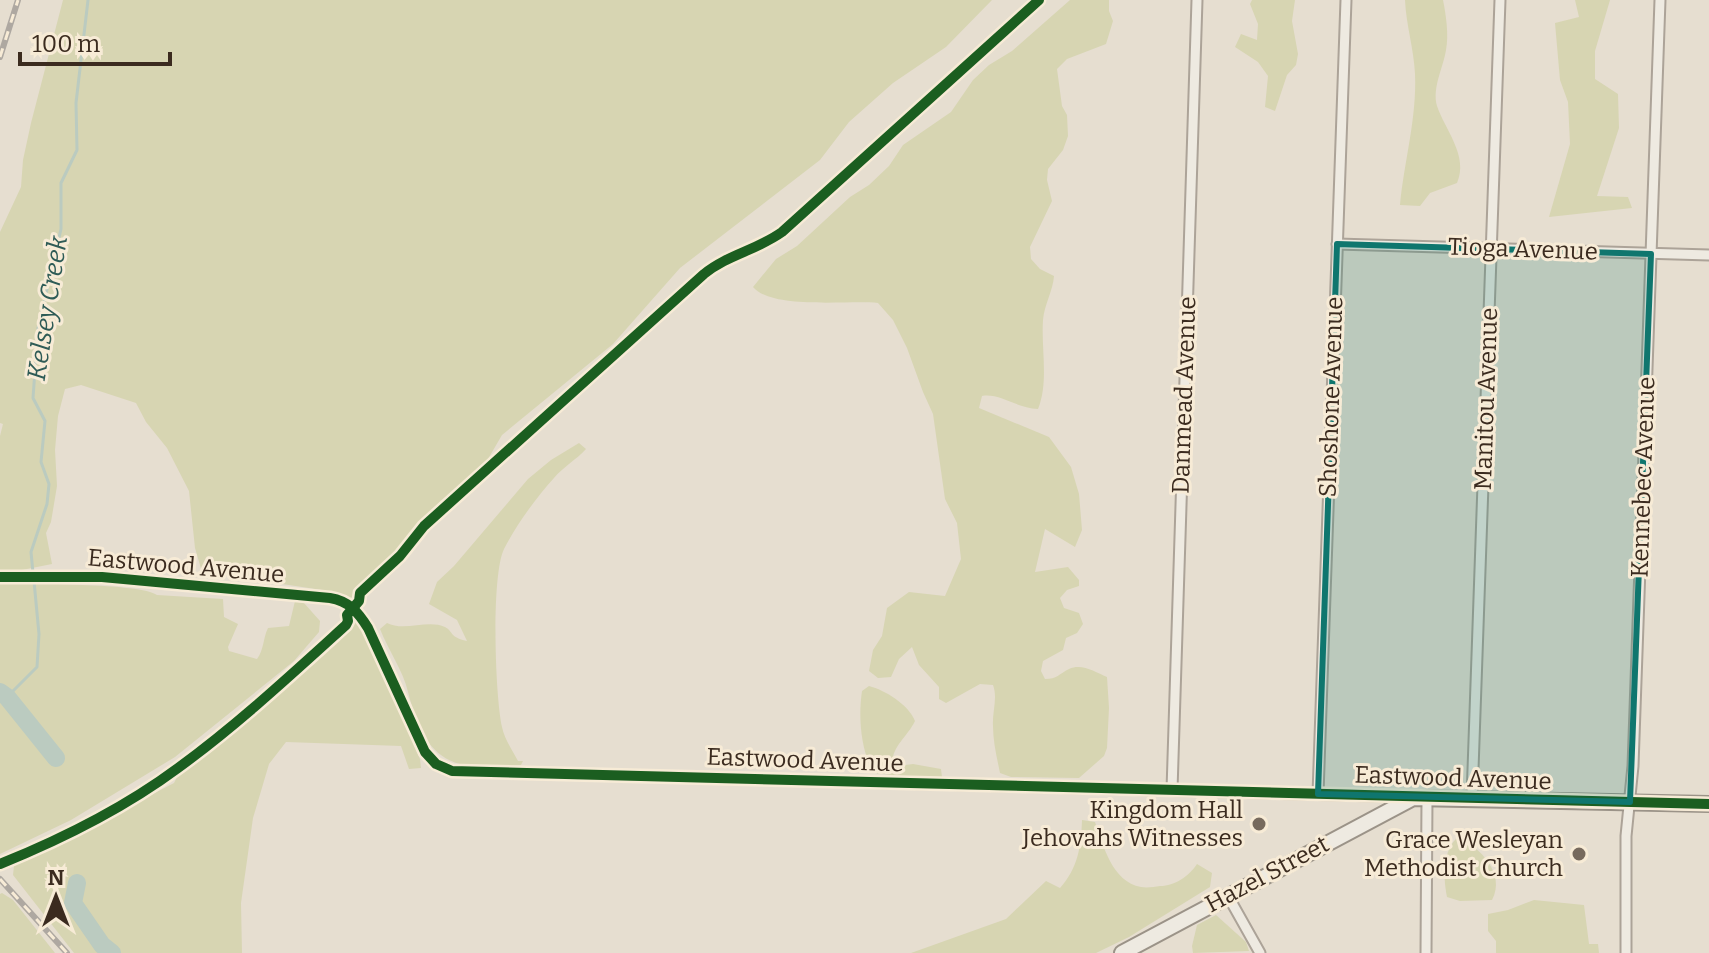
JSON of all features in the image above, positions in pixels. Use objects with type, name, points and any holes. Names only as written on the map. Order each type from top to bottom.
[{"type":"street","name":"Danmead Avenue","points":[[1172,790],[1197,0]]},
{"type":"street","name":"Shoshone Avenue","points":[[1318,794],[1346,0]]},
{"type":"street","name":"Manitou Avenue","points":[[1472,798],[1500,0]]},
{"type":"street","name":"Kennebec Avenue","points":[[1626,953],[1626,836],[1633,766],[1660,0]]},
{"type":"street","name":"Tioga Avenue","points":[[1337,244],[1709,255]]},
{"type":"street","name":"Eastwood Avenue","points":[[0,577],[102,577],[346,601],[368,628],[425,752],[436,764],[452,771],[1709,804]]},
{"type":"street","name":"Hazel Street","points":[[1122,953],[1420,798]]},
{"type":"street","points":[[1420,798],[1426,953]]},
{"type":"street","points":[[1228,896],[1260,953]]},
{"type":"highlighted area","points":[[1337,244],[1651,254],[1630,802],[1318,794]]},
{"type":"shaded area","points":[[63,0],[992,0],[946,47],[893,83],[849,122],[820,160],[680,268],[613,344],[502,435],[481,471],[420,525],[376,578],[351,598],[322,590],[202,572],[195,548],[189,491],[167,448],[146,422],[136,403],[81,385],[65,389],[58,416],[55,450],[57,486],[46,533],[52,564],[17,571],[0,570],[0,436],[3,424],[0,423],[0,232],[21,187],[31,123]]},
{"type":"shaded area","points":[[1070,0],[1109,0],[1113,21],[1106,44],[1067,59],[1057,69],[1062,106],[1067,115],[1068,136],[1063,150],[1048,169],[1052,201],[1030,247],[1031,259],[1040,269],[1054,276],[1043,320],[1044,376],[1041,399],[1038,409],[982,396],[979,408],[1049,437],[1071,467],[1079,494],[1082,530],[1075,547],[1045,529],[1035,572],[1068,567],[1079,580],[1079,586],[1067,590],[1060,598],[1064,608],[1079,613],[1083,624],[1077,633],[1066,638],[1063,650],[1043,661],[1041,671],[1045,679],[1079,667],[1107,677],[1107,748],[1104,756],[1079,778],[1011,777],[1000,773],[996,756],[993,685],[980,684],[946,703],[939,699],[939,687],[919,665],[912,647],[899,659],[891,677],[878,678],[869,671],[873,650],[882,636],[887,608],[909,592],[945,596],[961,559],[957,523],[945,499],[933,414],[893,320],[878,303],[776,299],[753,287],[776,259],[797,246],[850,197],[869,185],[889,166],[903,145],[951,112],[973,80],[989,65],[1012,51]]},
{"type":"shaded area","points":[[1252,0],[1295,0],[1292,21],[1298,54],[1275,111],[1265,107],[1268,76],[1258,62],[1235,47],[1241,34],[1257,40],[1258,24],[1250,4]]},
{"type":"shaded area","points":[[1405,0],[1443,0],[1447,44],[1436,99],[1460,163],[1457,183],[1430,193],[1420,206],[1400,205],[1415,90]]},
{"type":"shaded area","points":[[1575,0],[1610,0],[1595,51],[1595,79],[1618,94],[1619,128],[1597,196],[1628,197],[1632,208],[1549,217],[1570,144],[1568,102],[1560,80],[1555,23],[1579,17]]},
{"type":"shaded area","points":[[579,443],[586,449],[558,474],[533,503],[504,549],[500,563],[496,664],[500,711],[506,740],[518,761],[523,761],[521,765],[497,767],[459,764],[433,748],[423,734],[403,676],[380,629],[387,623],[401,626],[431,624],[445,627],[457,638],[467,641],[457,620],[429,604],[437,582],[528,479]]},
{"type":"shaded area","points":[[0,583],[107,586],[157,595],[223,599],[224,617],[238,624],[229,651],[257,659],[268,628],[289,626],[295,601],[304,603],[320,621],[319,632],[294,661],[175,757],[71,820],[0,854]]},
{"type":"shaded area","points":[[356,620],[389,682],[421,768],[409,769],[401,746],[286,742],[269,764],[253,818],[241,903],[242,953],[74,953],[13,875],[14,866],[174,783],[179,773],[222,742]]},
{"type":"shaded area","points":[[869,686],[896,699],[908,709],[915,721],[898,746],[892,763],[941,769],[942,777],[933,779],[873,773],[863,743],[860,712],[862,691]]},
{"type":"shaded area","points":[[1082,820],[1095,822],[1110,861],[1131,884],[1141,887],[1166,886],[1186,876],[1197,864],[1212,873],[1210,887],[1129,937],[1096,953],[911,953],[1006,919],[1046,881],[1060,888],[1071,873],[1077,857]]},
{"type":"shaded area","points":[[1459,836],[1489,863],[1496,880],[1492,900],[1460,901],[1447,897],[1447,856]]},
{"type":"shaded area","points":[[2,893],[13,900],[55,953],[0,953]]},
{"type":"shaded area","points":[[1534,900],[1584,905],[1589,944],[1598,944],[1599,953],[1496,953],[1496,941],[1488,931],[1488,914]]},
{"type":"shaded area","points":[[1216,915],[1246,942],[1249,951],[1193,953],[1197,925]]},
{"type":"waterway","name":"Kelsey Creek","points":[[33,573],[31,552],[47,504],[49,484],[41,462],[45,421],[33,398],[38,328],[61,229],[61,183],[77,150],[76,103],[88,0]]},
{"type":"waterway","name":"Kelsey Creek","points":[[7,697],[37,667],[39,634],[34,581]]},
{"type":"waterway","points":[[0,692],[56,758]]},
{"type":"waterway","points":[[77,883],[73,903],[102,945],[112,953]]},
{"type":"railway","points":[[0,57],[18,0]]},
{"type":"railway","points":[[0,879],[67,953]]},
{"type":"cycle path","points":[[0,864],[69,833],[136,796],[200,752],[243,717],[346,625],[347,615],[359,601],[360,593],[400,556],[424,526],[704,274],[782,232],[1039,0]]},
{"type":"cycle path","points":[[0,577],[102,577],[330,598],[343,602],[357,612],[368,628],[425,752],[436,764],[452,771],[1709,804]]},
{"type":"place","name":"Kingdom Hall Jehovahs Witnesses","points":[[1259,824]]},
{"type":"place","name":"Grace Wesleyan Methodist Church","points":[[1579,854]]}]
